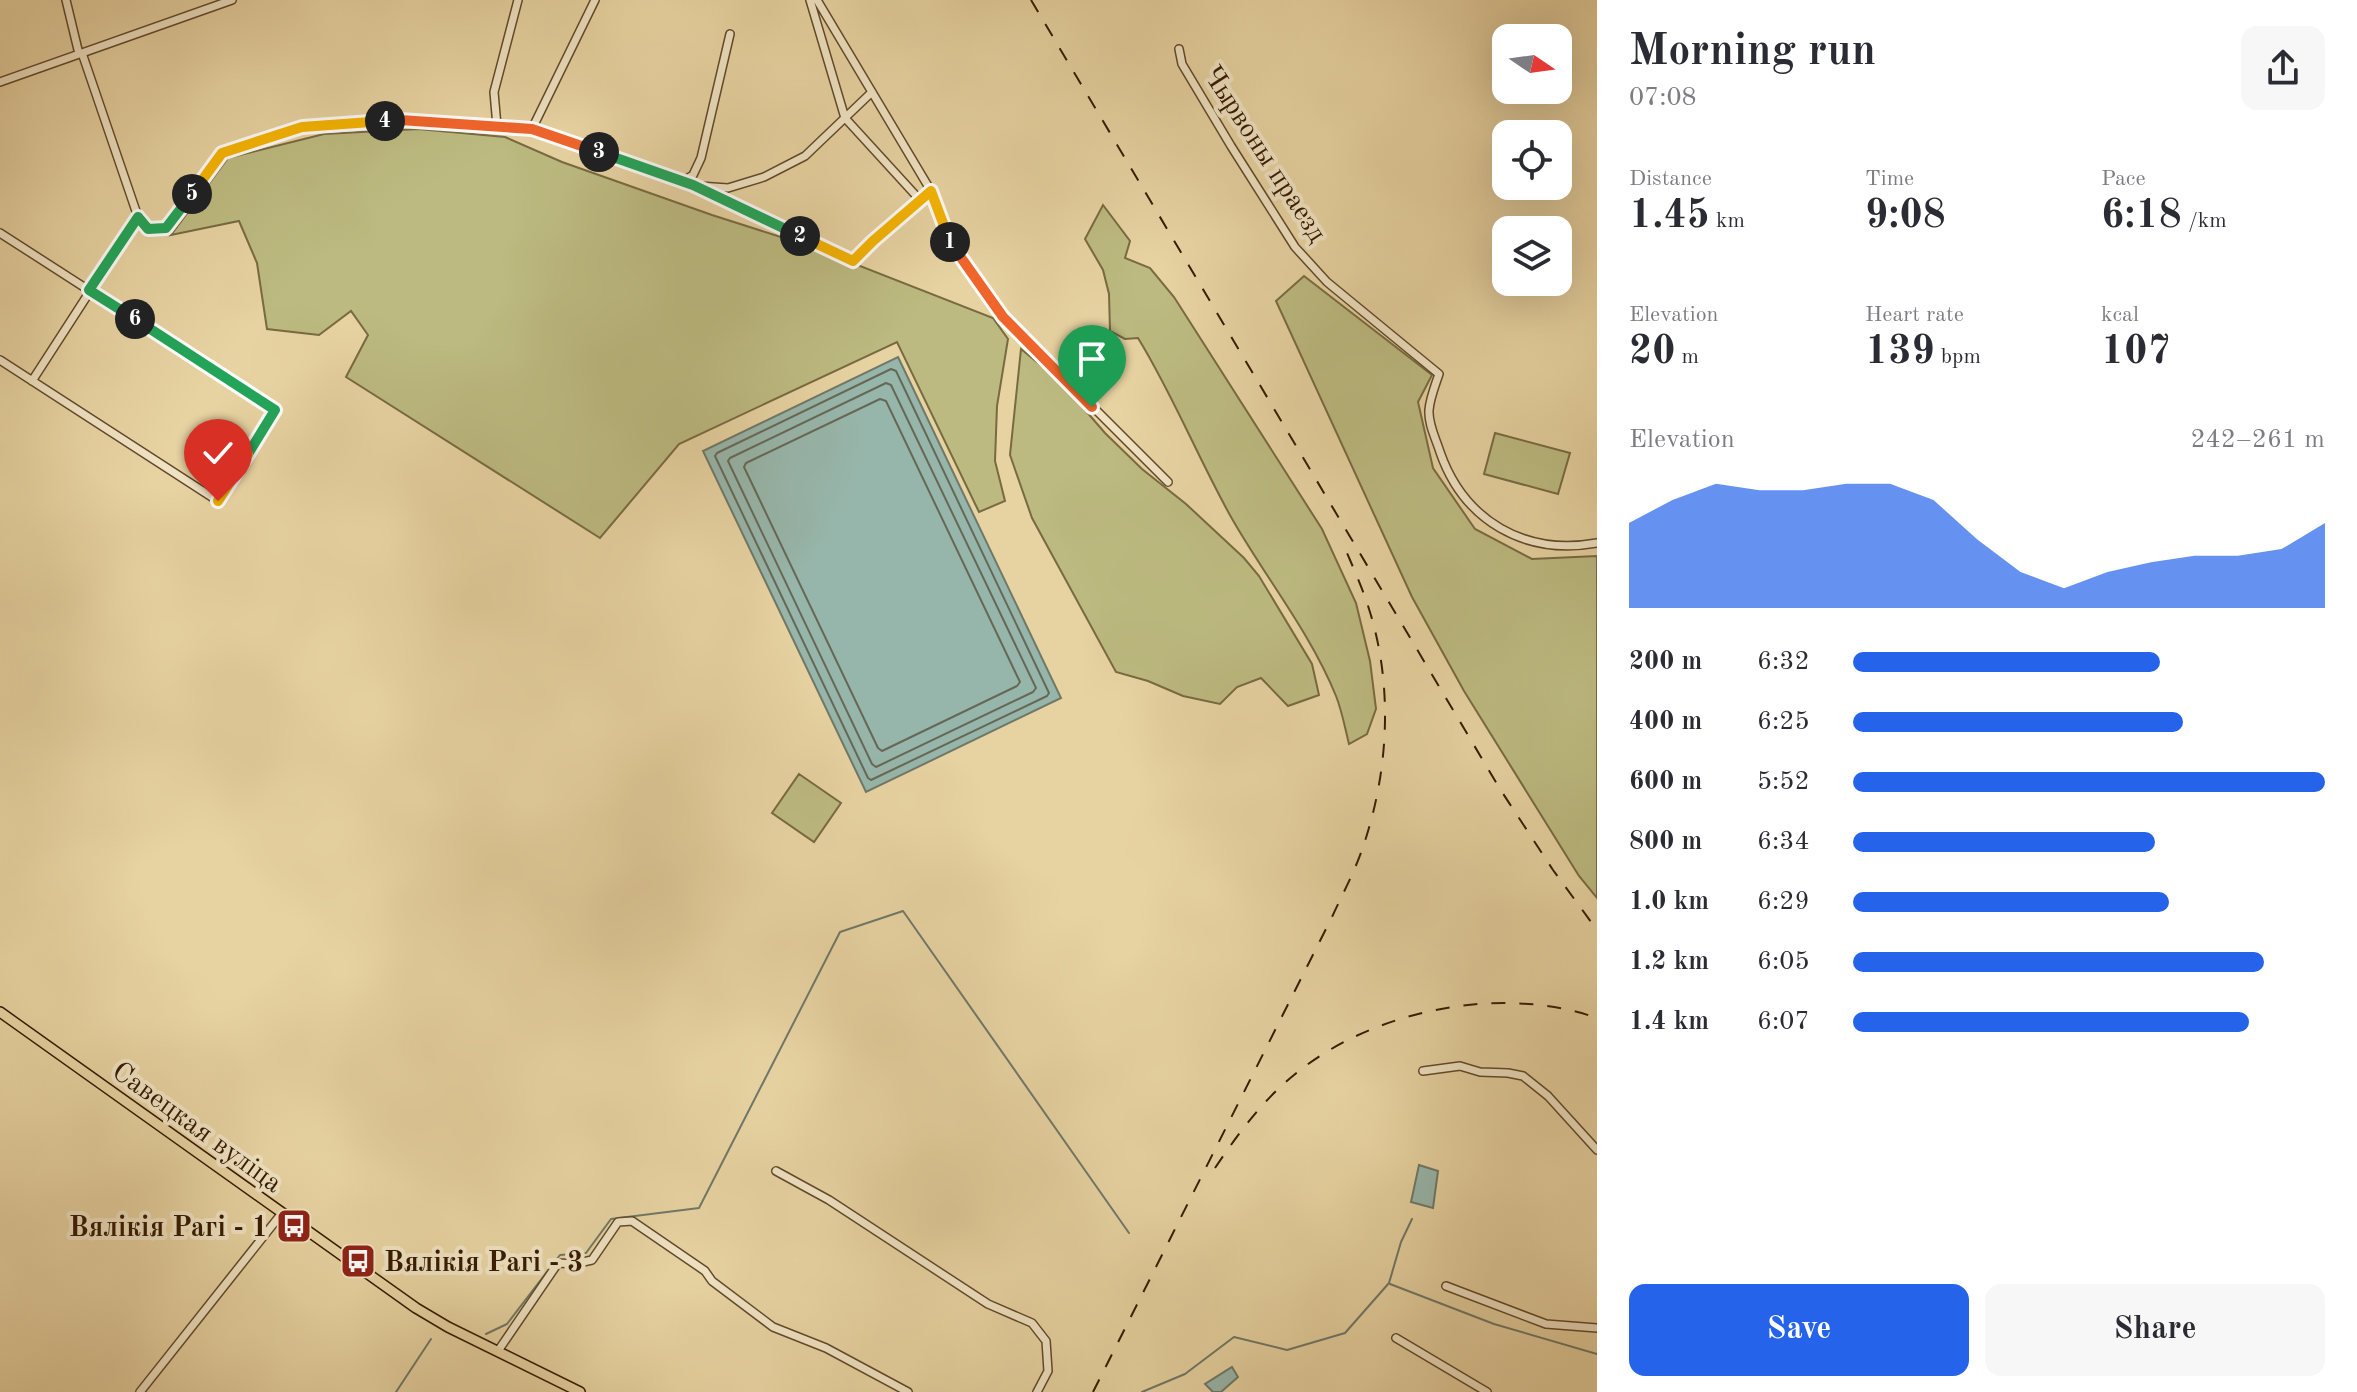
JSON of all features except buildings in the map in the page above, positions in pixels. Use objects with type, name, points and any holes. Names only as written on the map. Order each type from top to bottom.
[{"type":"main road","name":"Савецкая вуліца","points":[[0,1012],[416,1308],[580,1392]]},
{"type":"street","points":[[66,0],[80,54],[138,217],[148,229],[166,228],[222,153],[302,127],[400,120],[532,129],[693,185],[853,261],[931,191]]},
{"type":"street","points":[[0,82],[232,0]]},
{"type":"street","points":[[497,126],[494,92],[518,0]]},
{"type":"street","points":[[532,129],[595,0]]},
{"type":"street","points":[[810,0],[845,118],[920,200]]},
{"type":"street","points":[[817,0],[931,191],[950,243],[1003,317],[1168,482]]},
{"type":"street","points":[[682,182],[693,175],[701,158],[730,34]]},
{"type":"street","name":"Чырвоны праезд","points":[[1179,49],[1182,64],[1295,247],[1327,282],[1439,374],[1429,414],[1444,463],[1457,490],[1467,502],[1490,522],[1520,537],[1543,544],[1597,543]]},
{"type":"street","points":[[693,185],[728,188],[764,177],[805,156],[872,92]]},
{"type":"street","points":[[32,381],[138,217]]},
{"type":"street","points":[[0,233],[275,410],[218,501],[0,360]]},
{"type":"street","points":[[1423,1071],[1460,1066],[1480,1072],[1523,1076],[1548,1096],[1597,1150]]},
{"type":"street","points":[[776,1171],[829,1200],[988,1304],[1032,1323],[1046,1341],[1048,1371],[1037,1392]]},
{"type":"street","points":[[140,1392],[282,1213]]},
{"type":"street","points":[[498,1351],[558,1263],[574,1264],[592,1260],[618,1222],[632,1221],[705,1271],[712,1281],[773,1327],[826,1348],[908,1392]]},
{"type":"street","points":[[1446,1286],[1546,1324],[1597,1328]]},
{"type":"street","points":[[1396,1338],[1487,1392]]},
{"type":"shaded area","points":[[418,129],[505,137],[562,162],[809,246],[993,318],[1008,339],[997,406],[995,461],[1005,501],[979,512],[897,342],[679,444],[600,538],[346,377],[368,335],[351,311],[319,335],[267,329],[257,263],[239,221],[171,235],[228,158],[324,134]]},
{"type":"shaded area","points":[[1103,205],[1130,241],[1125,258],[1150,268],[1174,297],[1322,529],[1356,603],[1370,661],[1376,709],[1367,734],[1349,744],[1338,702],[1325,672],[1231,517],[1151,360],[1138,338],[1125,339],[1110,331],[1109,294],[1103,270],[1085,239]]},
{"type":"shaded area","points":[[1304,276],[1432,375],[1418,402],[1433,468],[1475,529],[1532,559],[1597,556],[1597,898],[1579,876],[1464,691],[1412,597],[1276,301]]},
{"type":"shaded area","points":[[1021,349],[1060,381],[1105,433],[1142,469],[1186,504],[1244,558],[1259,576],[1312,664],[1319,695],[1288,706],[1261,678],[1237,687],[1220,704],[1183,696],[1116,672],[1032,518],[1010,455]]},
{"type":"shaded area","points":[[1495,433],[1570,453],[1558,494],[1484,474]]},
{"type":"shaded area","points":[[799,774],[841,803],[814,842],[772,813]]},
{"type":"water","points":[[898,357],[1061,698],[866,792],[703,451]]},
{"type":"water","points":[[1419,1165],[1438,1171],[1433,1208],[1411,1202]]},
{"type":"water","points":[[1232,1367],[1238,1377],[1221,1392],[1213,1392],[1205,1384]]},
{"type":"waterway","points":[[486,1334],[507,1324],[560,1255],[586,1253],[611,1219],[699,1208],[840,932],[903,911],[1129,1233]]},
{"type":"waterway","points":[[1142,1392],[1185,1374],[1234,1337],[1287,1350],[1345,1333],[1389,1283],[1401,1242],[1412,1219]]},
{"type":"waterway","points":[[1390,1284],[1494,1324],[1597,1354]]},
{"type":"waterway","points":[[396,1392],[431,1339]]},
{"type":"railway","points":[[1031,0],[1500,789],[1597,930]]},
{"type":"railway","points":[[1093,1392],[1332,917],[1364,844],[1379,786],[1385,697],[1377,638],[1360,583],[1342,541]]},
{"type":"railway","points":[[1215,1168],[1251,1118],[1294,1075],[1325,1052],[1399,1019],[1439,1009],[1520,1003],[1560,1008],[1597,1018]]},
{"type":"place","name":"Вялікія Рагі - 1","points":[[294,1226]]},
{"type":"place","name":"Вялікія Рагі - 3","points":[[358,1261]]},
{"type":"route","points":[[218,501],[275,410],[89,290],[138,217],[148,229],[166,228],[222,153],[302,127],[400,120],[532,129],[693,185],[853,261],[931,191],[950,243],[1003,317],[1092,407]]}]
